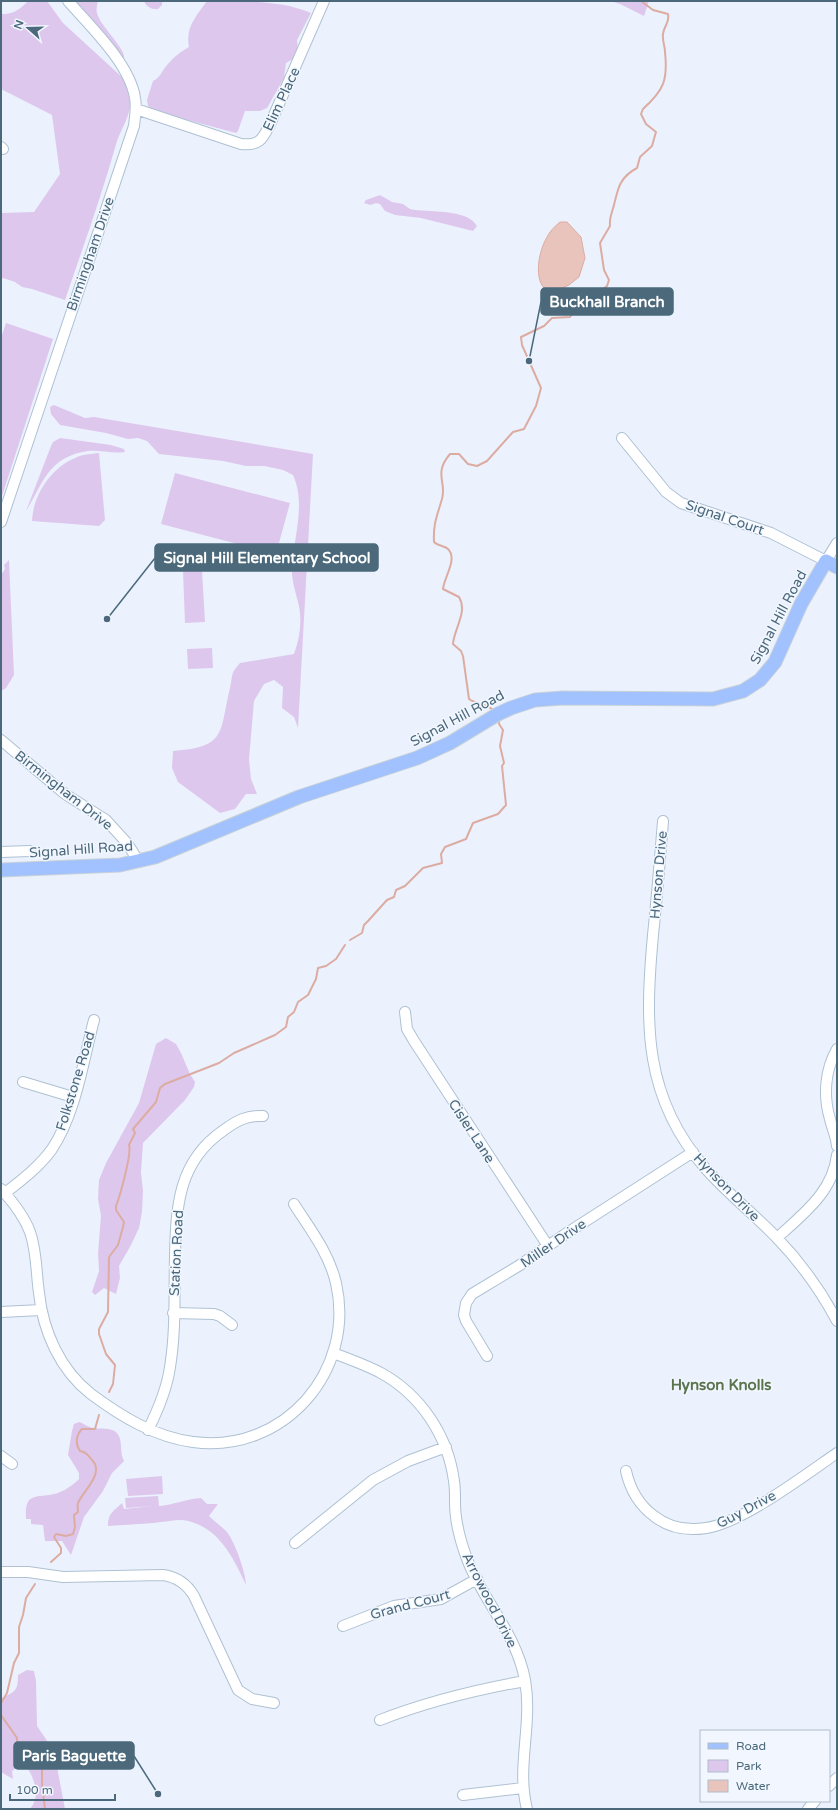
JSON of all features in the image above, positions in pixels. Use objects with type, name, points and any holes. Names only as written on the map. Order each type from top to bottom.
[{"type":"main road","name":"Signal Hill Road","points":[[1,870],[120,865],[138,862],[168,852],[299,797],[418,758],[450,742],[498,714],[523,703],[556,698],[713,699],[743,691],[760,680],[775,662],[801,604],[831,564]]},
{"type":"street","name":"Birmingham Drive","points":[[1,522],[134,126],[136,108],[133,88],[122,67],[68,1]]},
{"type":"street","name":"Elim Place","points":[[136,108],[241,144],[250,145],[258,143],[271,122],[324,1]]},
{"type":"street","name":"Signal Court","points":[[622,438],[666,492],[682,502],[771,533],[831,564]]},
{"type":"street","name":"Signal Hill Road","points":[[831,564],[837,543]]},
{"type":"street","name":"Birmingham Drive","points":[[1,740],[65,794],[106,820],[127,844],[138,862]]},
{"type":"street","name":"Hynson Drive","points":[[663,821],[648,986],[650,1042],[655,1072],[666,1106],[682,1137],[693,1152],[716,1180],[777,1238],[803,1267],[837,1321]]},
{"type":"street","points":[[1,852],[30,851]]},
{"type":"street","name":"Cisler Lane","points":[[405,1012],[407,1029],[414,1041],[548,1246]]},
{"type":"street","name":"Folkstone Road","points":[[3,1191],[33,1170],[52,1148],[65,1123],[74,1097],[94,1020]]},
{"type":"street","points":[[837,1050],[830,1066],[826,1090],[827,1106],[837,1146]]},
{"type":"street","points":[[23,1082],[74,1097]]},
{"type":"street","name":"Station Road","points":[[148,1430],[156,1413],[167,1380],[172,1353],[176,1219],[181,1190],[187,1174],[200,1152],[220,1133],[247,1117],[263,1116]]},
{"type":"street","name":"Miller Drive","points":[[487,1356],[466,1322],[464,1309],[468,1298],[472,1294],[693,1152]]},
{"type":"street","points":[[777,1238],[812,1206],[821,1195],[832,1175],[837,1155]]},
{"type":"street","points":[[3,1191],[19,1212],[30,1233],[37,1264],[41,1310],[53,1346],[61,1360],[90,1394],[148,1430],[177,1440],[210,1444],[225,1443],[254,1436],[280,1423],[300,1407],[319,1384],[334,1353],[340,1321],[336,1282],[320,1244],[294,1204]]},
{"type":"street","points":[[1,1312],[41,1310]]},
{"type":"street","points":[[173,1313],[214,1314],[220,1316],[232,1325]]},
{"type":"street","name":"Arrowood Drive","points":[[334,1353],[380,1373],[405,1390],[432,1420],[446,1446],[455,1483],[456,1516],[458,1531],[463,1548],[476,1579],[511,1638],[518,1654],[525,1681],[528,1717],[523,1763],[523,1788],[527,1809]]},
{"type":"street","points":[[295,1543],[373,1480],[408,1461],[446,1446]]},
{"type":"street","name":"Guy Drive","points":[[626,1471],[632,1489],[649,1513],[673,1527],[696,1530],[718,1526],[740,1515],[837,1453]]},
{"type":"street","points":[[1,1456],[12,1464]]},
{"type":"street","points":[[1,1572],[28,1572],[63,1577],[163,1575],[174,1578],[185,1585],[194,1596],[238,1690],[252,1699],[274,1703]]},
{"type":"street","name":"Grand Court","points":[[343,1626],[394,1606],[441,1599],[476,1579]]},
{"type":"street","points":[[380,1720],[424,1703],[456,1694],[525,1681]]},
{"type":"street","points":[[463,1795],[523,1788]]},
{"type":"green space","points":[[28,1],[47,1],[63,23],[123,78],[130,100],[128,116],[117,141],[99,201],[65,300],[22,287],[15,282],[3,278],[1,279],[1,213],[34,212],[60,174],[52,115],[1,89],[1,14],[9,14],[16,11]]},
{"type":"green space","points":[[73,1],[98,1],[97,13],[99,18],[121,49],[124,54],[124,58]]},
{"type":"green space","points":[[144,1],[162,1],[162,5],[158,9],[154,9],[150,8]]},
{"type":"green space","points":[[207,1],[274,3],[311,13],[297,40],[298,50],[295,58],[286,63],[284,78],[267,108],[260,111],[245,111],[236,133],[154,111],[148,106],[147,100],[153,81],[175,57],[189,47],[188,40],[192,22]]},
{"type":"green space","points":[[610,1],[649,1],[644,16],[620,4]]},
{"type":"green space","points":[[380,195],[392,202],[403,204],[410,209],[446,212],[465,216],[472,220],[477,226],[473,231],[421,218],[395,215],[385,211],[380,204],[376,203],[370,205],[364,203],[366,200]]},
{"type":"green space","points":[[6,323],[53,339],[1,499],[1,338]]},
{"type":"green space","points":[[54,405],[85,418],[94,417],[313,454],[298,728],[294,717],[282,708],[283,687],[274,680],[264,684],[254,701],[249,759],[251,779],[257,794],[246,794],[235,809],[220,813],[178,782],[172,768],[173,751],[204,746],[212,741],[218,734],[222,726],[232,675],[240,663],[294,654],[299,636],[300,618],[299,606],[292,576],[299,509],[299,497],[293,475],[283,470],[264,466],[246,466],[223,461],[159,454],[147,441],[138,438],[128,439],[106,433],[60,425],[51,414],[50,407]]},
{"type":"green space","points":[[60,438],[111,445],[124,449],[125,452],[116,453],[88,451],[75,454],[64,459],[49,472],[26,511],[51,446],[53,442]]},
{"type":"green space","points":[[99,453],[105,520],[99,526],[32,521],[33,511],[40,492],[51,475],[58,468],[78,457],[87,454]]},
{"type":"green space","points":[[175,473],[290,503],[276,554],[161,524]]},
{"type":"green space","points":[[196,544],[211,548],[213,558],[208,565],[198,567],[185,563],[183,555],[186,549],[190,545]]},
{"type":"green space","points":[[9,560],[14,675],[6,688],[1,691],[1,575],[5,569],[4,565]]},
{"type":"green space","points":[[202,570],[205,622],[185,623],[183,571]]},
{"type":"green space","points":[[212,648],[213,668],[188,669],[187,649]]},
{"type":"green space","points":[[166,1038],[176,1044],[195,1082],[194,1087],[185,1100],[143,1143],[141,1172],[143,1191],[142,1212],[139,1228],[119,1266],[120,1278],[116,1294],[104,1288],[95,1295],[92,1292],[99,1271],[98,1253],[101,1216],[98,1199],[99,1180],[106,1163],[139,1103],[156,1044]]},
{"type":"green space","points":[[79,1422],[89,1427],[115,1431],[120,1439],[124,1461],[112,1473],[103,1491],[84,1517],[71,1555],[62,1541],[45,1541],[43,1525],[31,1524],[31,1519],[26,1519],[26,1506],[33,1498],[61,1492],[79,1479],[79,1473],[68,1455],[74,1424]]},
{"type":"green space","points":[[162,1476],[163,1494],[128,1496],[126,1479]]},
{"type":"green space","points":[[158,1496],[159,1506],[201,1498],[207,1504],[218,1504],[209,1516],[226,1531],[236,1548],[242,1565],[246,1585],[229,1553],[222,1544],[205,1528],[194,1523],[179,1520],[108,1526],[110,1515],[122,1503],[124,1509],[153,1506],[126,1508],[125,1498]]},
{"type":"green space","points":[[27,1670],[34,1671],[36,1681],[37,1726],[54,1751],[65,1809],[30,1809],[34,1803],[36,1791],[33,1779],[24,1763],[12,1771],[13,1779],[1,1772],[1,1698],[15,1690],[18,1675]]},
{"type":"water","points":[[560,222],[567,222],[581,237],[585,258],[579,277],[569,285],[551,293],[541,284],[538,269],[539,260],[547,236]]},
{"type":"waterway","points":[[494,711],[488,706],[469,699],[463,656],[461,651],[453,644],[461,615],[461,603],[459,597],[443,589],[450,568],[452,558],[451,553],[447,548],[434,542],[435,525],[443,493],[441,473],[442,467],[450,454],[459,454],[468,464],[477,466],[487,461],[513,432],[524,429],[536,406],[541,388],[522,345],[521,337],[544,326],[552,318],[570,317],[588,294],[603,289],[607,286],[609,280],[604,270],[600,243],[610,226],[611,215],[617,193],[623,179],[631,171],[637,168],[640,157],[652,146],[656,132],[646,124],[641,114],[643,109],[660,90],[666,70],[663,36],[668,20],[668,14],[653,10],[641,1]]},
{"type":"waterway","points":[[350,940],[362,933],[364,925],[387,900],[394,897],[396,890],[405,886],[423,868],[442,863],[441,854],[445,847],[466,839],[473,823],[498,814],[506,805],[502,766],[504,763],[500,746],[503,730],[499,724],[499,719]]},
{"type":"waterway","points":[[109,1392],[113,1384],[115,1365],[106,1354],[99,1334],[99,1329],[108,1312],[109,1257],[118,1245],[124,1222],[116,1210],[116,1206],[123,1184],[129,1156],[129,1145],[135,1133],[133,1129],[156,1102],[160,1088],[165,1084],[219,1063],[234,1053],[275,1035],[286,1027],[288,1017],[294,1012],[298,1002],[308,995],[316,979],[318,968],[326,966],[336,959],[345,945]]},
{"type":"waterway","points":[[51,1562],[61,1553],[61,1548],[54,1537],[56,1534],[66,1536],[73,1534],[75,1527],[74,1515],[78,1512],[78,1503],[95,1476],[95,1465],[87,1454],[80,1451],[77,1445],[77,1440],[78,1434],[82,1429],[95,1429],[99,1415]]},
{"type":"waterway","points":[[1,1703],[7,1693],[14,1663],[19,1653],[19,1627],[26,1598],[35,1584]]},
{"type":"waterway","points":[[1,1715],[17,1738],[17,1741],[27,1752],[27,1760],[36,1760],[42,1765],[42,1785],[45,1809]]},
{"type":"place","name":"Buckhall Branch","points":[[529,361]]},
{"type":"place","name":"Signal Hill Elementary School","points":[[107,619]]},
{"type":"place","name":"Paris Baguette","points":[[158,1794]]},
{"type":"district","name":"Hynson Knolls","points":[[721,1385]]}]
